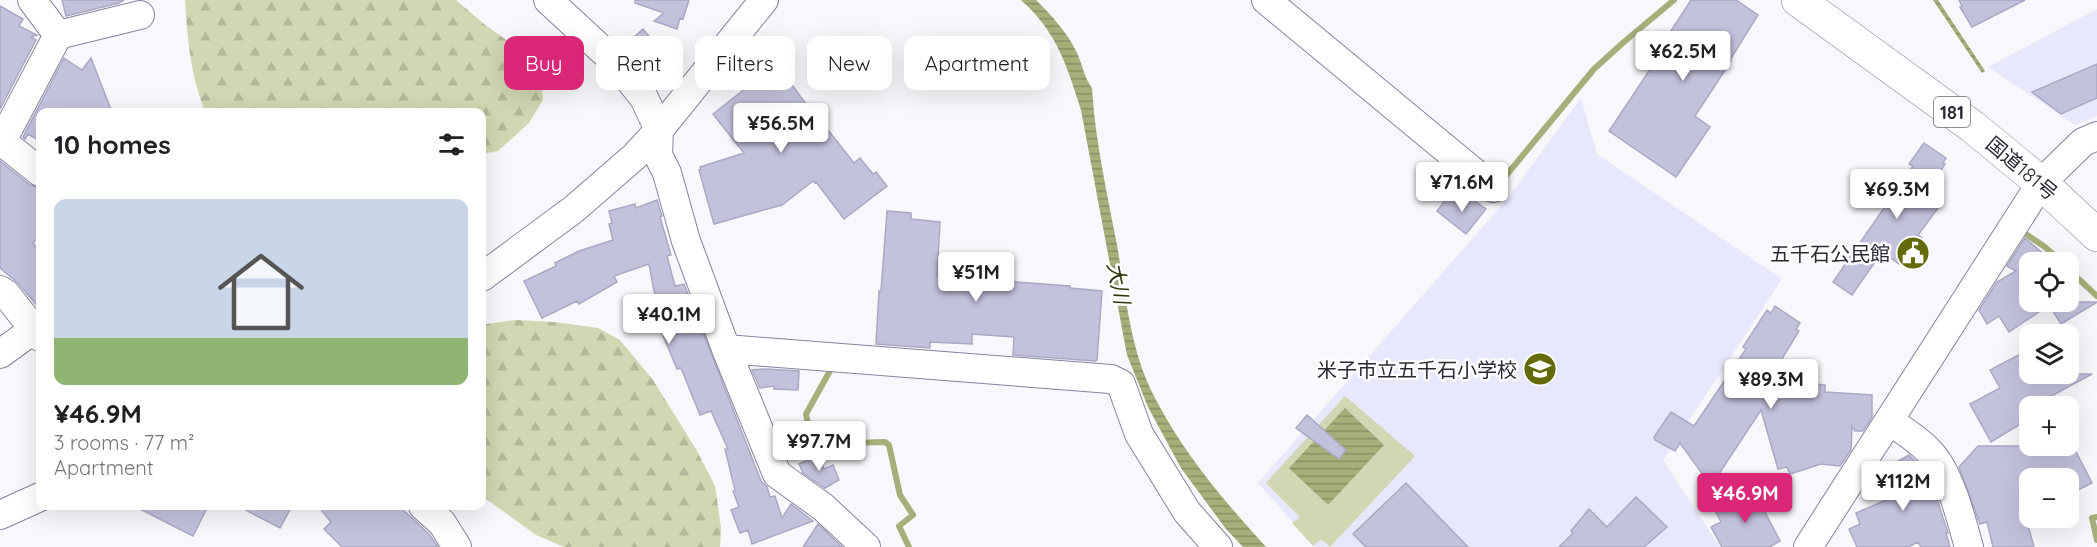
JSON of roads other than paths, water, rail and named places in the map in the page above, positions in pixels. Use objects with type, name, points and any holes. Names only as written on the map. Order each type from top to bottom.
[{"type":"highway","name":"国道181号","points":[[1798,0],[1973,127],[2041,183],[2097,235]]},
{"type":"street","points":[[548,0],[615,63],[644,98],[659,130],[658,155],[667,173],[686,241],[726,349],[777,474],[823,507],[866,547]]},
{"type":"street","points":[[486,274],[574,209],[635,156],[659,130],[764,0]]},
{"type":"street","points":[[1266,0],[1493,188]]},
{"type":"street","points":[[36,169],[1,141],[46,13],[140,15]]},
{"type":"street","points":[[1808,547],[2041,183],[2083,142],[2097,136]]},
{"type":"street","points":[[0,290],[36,328]]},
{"type":"street","points":[[0,354],[36,333]]},
{"type":"street","points":[[726,349],[1111,379],[1121,384],[1139,434],[1187,512],[1218,547]]},
{"type":"street","points":[[1890,421],[1918,442],[1938,463],[1956,502],[1969,547]]},
{"type":"street","points":[[0,515],[36,499]]},
{"type":"street","points":[[427,510],[442,523],[460,546]]},
{"type":"water","name":"大川","points":[[1021,0],[1036,0],[1059,25],[1073,45],[1092,88],[1105,186],[1130,323],[1140,361],[1155,398],[1192,458],[1266,547],[1243,547],[1226,529],[1181,468],[1148,407],[1127,355],[1081,110],[1071,79],[1052,37],[1044,24]]},
{"type":"water","points":[[1933,0],[1938,0],[1985,71],[1982,73]]},
{"type":"water","points":[[1345,408],[1384,445],[1328,505],[1289,468]]},
{"type":"waterway","points":[[1495,177],[1504,178],[1594,69],[1674,0]]},
{"type":"waterway","points":[[2020,230],[2051,252]]},
{"type":"waterway","points":[[2079,279],[2097,296]]},
{"type":"waterway","points":[[837,369],[831,369],[806,414],[816,444],[885,442],[889,445],[900,495],[913,515],[899,526],[909,547]]},
{"type":"waterway","points":[[2097,517],[2092,518],[2097,540]]},
{"type":"place","name":"五千石公民館","points":[[1913,253]]},
{"type":"place","name":"米子市立五千石小学校","points":[[1540,369]]}]
